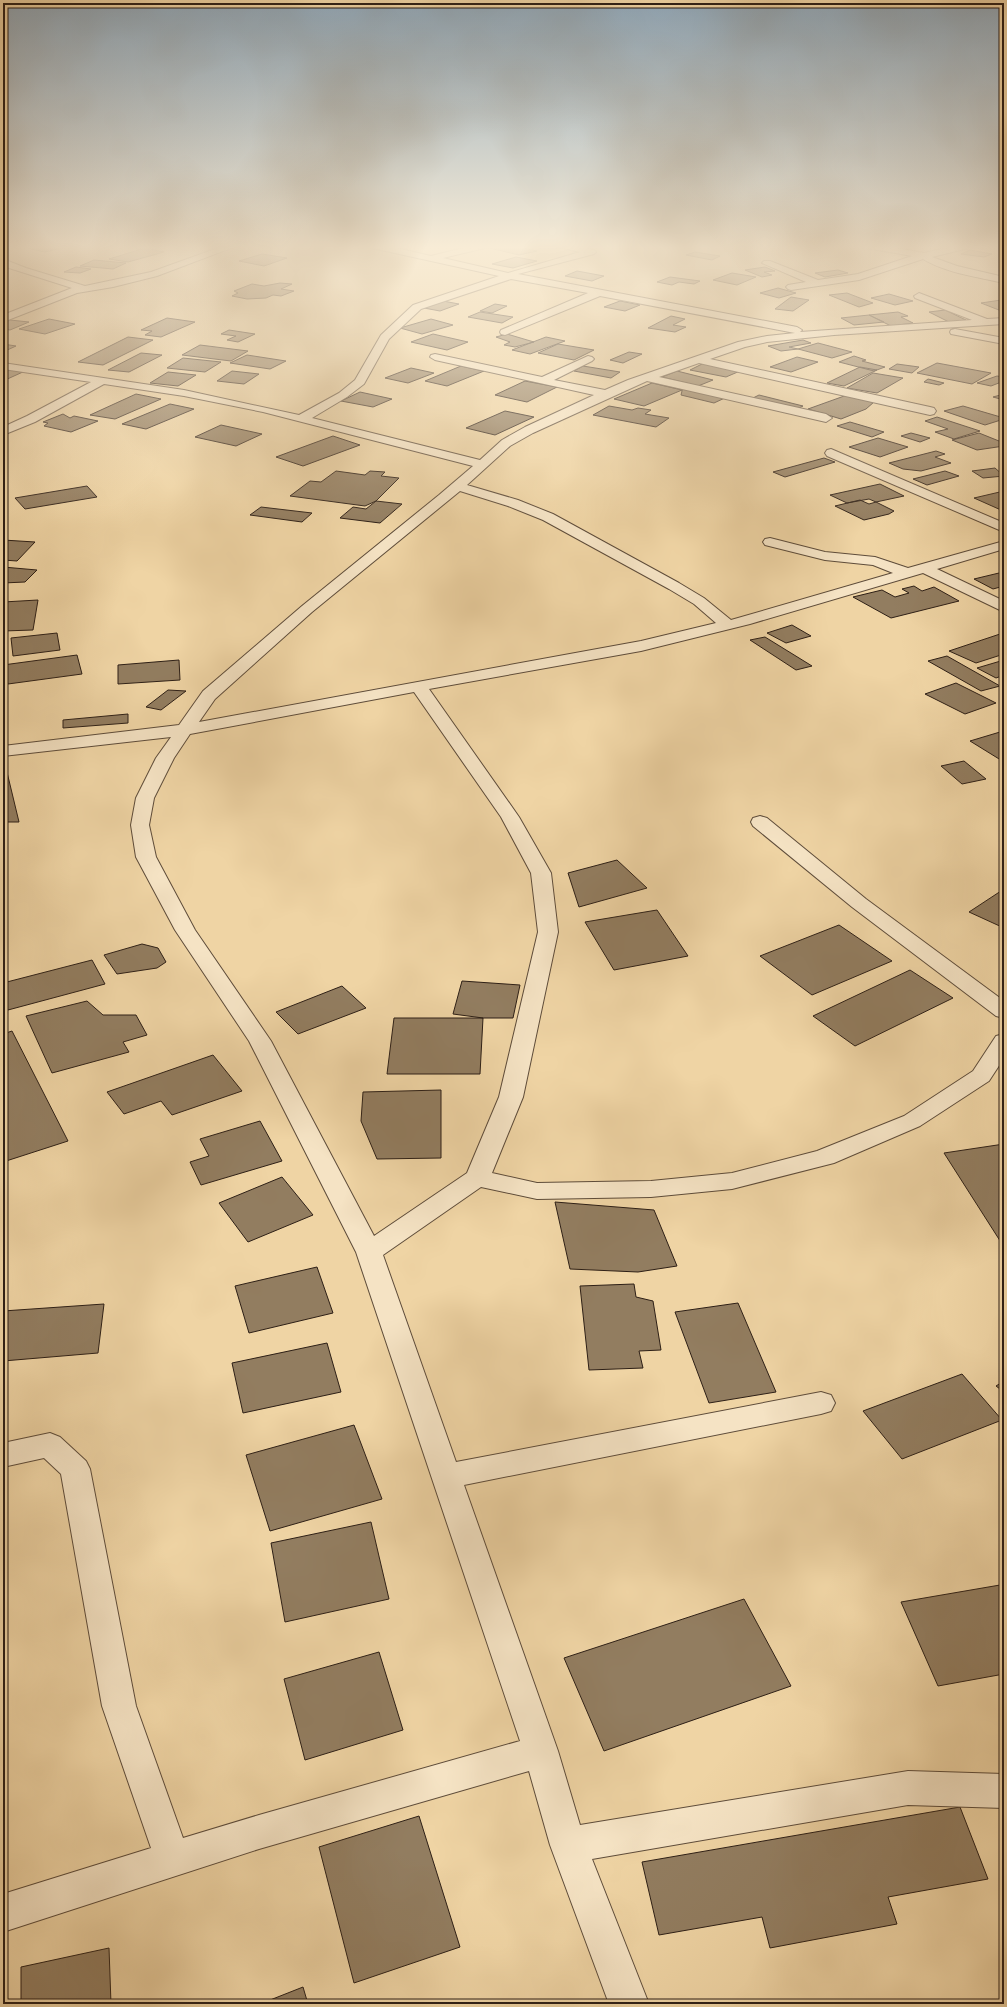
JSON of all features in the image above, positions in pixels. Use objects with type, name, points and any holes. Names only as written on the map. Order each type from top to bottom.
[{"type":"street","points":[[302,418],[344,395],[360,382],[385,339]]},
{"type":"street","points":[[629,2004],[568,1845],[541,1751],[369,1252],[260,1041],[185,930],[146,857],[140,825],[145,798],[165,758],[209,694],[307,609],[458,486],[506,443],[529,430],[605,394],[646,377],[742,344],[770,339]]},
{"type":"street","points":[[990,339],[1004,341]]},
{"type":"street","points":[[435,357],[605,394]]},
{"type":"street","points":[[542,381],[588,359]]},
{"type":"street","points":[[697,359],[930,411]]},
{"type":"street","points":[[3,366],[184,394],[302,418],[482,464]]},
{"type":"street","points":[[646,377],[826,418]]},
{"type":"street","points":[[3,431],[31,419],[102,382]]},
{"type":"street","points":[[831,453],[1004,528]]},
{"type":"street","points":[[458,486],[514,503],[548,517],[674,586],[699,601],[728,625]]},
{"type":"street","points":[[770,542],[825,556],[875,561],[918,572],[1004,607]]},
{"type":"street","points":[[3,751],[184,730],[641,646],[728,625],[918,572],[1004,545]]},
{"type":"street","points":[[369,1252],[477,1178],[511,1097],[548,932],[541,873],[510,817],[418,686]]},
{"type":"street","points":[[760,822],[859,903],[1004,1011]]},
{"type":"street","points":[[477,1178],[537,1191],[651,1189],[732,1181],[825,1156],[912,1121],[981,1076],[1004,1041]]},
{"type":"street","points":[[447,1476],[821,1403]]},
{"type":"street","points":[[3,1455],[50,1445],[75,1469],[119,1706],[173,1860]]},
{"type":"street","points":[[3,1913],[259,1832],[541,1751]]},
{"type":"street","points":[[568,1845],[908,1788],[1004,1791]]},
{"type":"building","points":[[125,339],[153,340],[103,365],[78,362]]},
{"type":"building","points":[[230,339],[245,339],[238,342],[227,340]]},
{"type":"building","points":[[420,339],[453,339],[468,342],[447,350],[411,342]]},
{"type":"building","points":[[501,339],[523,339],[534,342],[515,347],[504,345],[510,342]]},
{"type":"building","points":[[542,339],[554,339],[565,341],[530,354],[512,350]]},
{"type":"building","points":[[803,340],[811,343],[789,347],[798,349],[781,351],[768,346]]},
{"type":"building","points":[[818,343],[852,352],[832,358],[798,349]]},
{"type":"building","points":[[3,344],[16,346],[3,352]]},
{"type":"building","points":[[558,344],[594,350],[574,360],[538,353]]},
{"type":"building","points":[[200,345],[248,351],[231,361],[182,355]]},
{"type":"building","points":[[629,352],[642,354],[623,363],[610,360]]},
{"type":"building","points":[[141,353],[162,355],[129,372],[108,370]]},
{"type":"building","points":[[247,355],[286,361],[270,369],[230,363]]},
{"type":"building","points":[[854,356],[866,360],[862,361],[885,367],[874,371],[839,362]]},
{"type":"building","points":[[797,357],[818,362],[791,372],[770,367]]},
{"type":"building","points":[[183,358],[221,362],[205,372],[167,368]]},
{"type":"building","points":[[704,363],[740,371],[726,377],[690,370]]},
{"type":"building","points":[[937,363],[991,373],[972,384],[917,373]]},
{"type":"building","points":[[897,364],[919,367],[912,373],[889,369]]},
{"type":"building","points":[[461,366],[484,371],[447,386],[425,381]]},
{"type":"building","points":[[583,366],[620,372],[611,378],[574,371]]},
{"type":"building","points":[[860,367],[877,370],[844,386],[827,383]]},
{"type":"building","points":[[3,368],[25,371],[3,381]]},
{"type":"building","points":[[411,368],[434,373],[408,383],[385,378]]},
{"type":"building","points":[[232,371],[259,374],[244,384],[217,381]]},
{"type":"building","points":[[677,371],[713,380],[698,386],[662,377]]},
{"type":"building","points":[[168,372],[196,375],[178,386],[150,383]]},
{"type":"building","points":[[873,373],[903,378],[877,393],[847,388]]},
{"type":"building","points":[[997,376],[1004,377],[1004,381],[991,386],[977,383]]},
{"type":"building","points":[[928,379],[944,383],[939,385],[924,382]]},
{"type":"building","points":[[525,381],[557,387],[527,402],[495,395]]},
{"type":"building","points":[[652,383],[682,390],[644,406],[614,399]]},
{"type":"building","points":[[683,387],[727,397],[714,403],[681,395]]},
{"type":"building","points":[[360,392],[392,399],[373,407],[341,401]]},
{"type":"building","points":[[136,394],[161,399],[115,419],[90,415]]},
{"type":"building","points":[[1004,394],[1004,400],[993,397]]},
{"type":"building","points":[[759,395],[803,406],[797,409],[753,398]]},
{"type":"building","points":[[847,395],[874,402],[866,409],[841,419],[808,409]]},
{"type":"building","points":[[170,404],[194,409],[146,429],[122,424]]},
{"type":"building","points":[[609,406],[632,410],[638,408],[651,410],[645,414],[669,418],[656,427],[593,415]]},
{"type":"building","points":[[963,406],[1004,419],[985,425],[944,411]]},
{"type":"building","points":[[505,411],[534,417],[495,435],[466,428]]},
{"type":"building","points":[[63,414],[70,418],[74,416],[98,421],[71,432],[44,426],[48,423],[43,422]]},
{"type":"building","points":[[937,417],[980,431],[954,439],[935,432],[948,429],[925,421]]},
{"type":"building","points":[[850,422],[884,432],[872,437],[837,426]]},
{"type":"building","points":[[221,425],[262,434],[236,446],[195,437]]},
{"type":"building","points":[[911,433],[930,438],[920,442],[901,436]]},
{"type":"building","points":[[979,433],[1004,443],[1004,446],[977,450],[952,440]]},
{"type":"building","points":[[333,436],[360,445],[303,466],[276,457]]},
{"type":"building","points":[[878,438],[908,447],[880,457],[849,447]]},
{"type":"building","points":[[936,451],[945,454],[935,457],[951,463],[921,471],[903,469],[889,463]]},
{"type":"building","points":[[824,458],[835,462],[785,477],[773,472]]},
{"type":"building","points":[[995,468],[1004,476],[983,478],[972,471]]},
{"type":"building","points":[[336,471],[365,475],[370,471],[385,472],[381,476],[399,478],[376,501],[365,506],[290,496],[310,481],[321,482]]},
{"type":"building","points":[[945,471],[959,476],[927,485],[913,479]]},
{"type":"building","points":[[880,484],[904,496],[876,502],[869,499],[847,503],[830,495]]},
{"type":"building","points":[[87,486],[97,497],[25,509],[15,498]]},
{"type":"building","points":[[1004,491],[1004,509],[1001,510],[974,498]]},
{"type":"building","points":[[860,500],[869,504],[876,502],[894,511],[889,514],[864,520],[835,506]]},
{"type":"building","points":[[376,501],[402,504],[380,523],[340,518],[353,507],[366,509]]},
{"type":"building","points":[[261,507],[312,513],[302,522],[250,515]]},
{"type":"building","points":[[3,540],[35,542],[17,561],[3,560]]},
{"type":"building","points":[[3,567],[37,570],[25,582],[3,583]]},
{"type":"building","points":[[999,573],[1004,575],[1004,586],[993,589],[974,579]]},
{"type":"building","points":[[914,586],[922,591],[934,587],[959,601],[891,618],[853,597],[882,590],[895,597],[909,593],[902,589]]},
{"type":"building","points":[[38,600],[33,630],[3,631],[3,602]]},
{"type":"building","points":[[792,625],[811,636],[786,643],[767,633]]},
{"type":"building","points":[[57,633],[60,650],[13,656],[11,638]]},
{"type":"building","points":[[1000,634],[1004,635],[1004,654],[976,663],[949,651]]},
{"type":"building","points":[[765,637],[812,666],[796,670],[750,640]]},
{"type":"building","points":[[77,655],[82,674],[8,684],[5,673],[3,673],[3,665]]},
{"type":"building","points":[[947,656],[1000,686],[981,691],[928,661]]},
{"type":"building","points":[[179,660],[180,680],[118,684],[118,665]]},
{"type":"building","points":[[1004,660],[1004,675],[996,678],[977,668]]},
{"type":"building","points":[[956,683],[996,703],[965,714],[925,694]]},
{"type":"building","points":[[168,690],[186,691],[161,710],[146,707]]},
{"type":"building","points":[[128,714],[128,723],[63,728],[63,720]]},
{"type":"building","points":[[1000,732],[1004,734],[1004,762],[970,741]]},
{"type":"building","points":[[964,761],[986,779],[962,784],[941,766]]},
{"type":"building","points":[[3,768],[6,768],[19,822],[3,822]]},
{"type":"building","points":[[617,860],[647,888],[579,907],[568,873]]},
{"type":"building","points":[[1004,889],[1004,928],[969,912]]},
{"type":"building","points":[[657,910],[688,956],[614,970],[585,922]]},
{"type":"building","points":[[839,925],[892,961],[812,995],[760,956]]},
{"type":"building","points":[[142,944],[158,948],[166,962],[157,968],[117,974],[104,955]]},
{"type":"building","points":[[92,960],[105,984],[8,1010],[3,997],[3,983]]},
{"type":"building","points":[[910,970],[953,998],[855,1046],[813,1016]]},
{"type":"building","points":[[462,981],[520,985],[513,1018],[483,1018],[453,1014]]},
{"type":"building","points":[[342,986],[366,1008],[298,1034],[276,1012]]},
{"type":"building","points":[[87,1001],[103,1015],[136,1015],[147,1035],[123,1042],[129,1052],[52,1073],[26,1016]]},
{"type":"building","points":[[394,1018],[483,1018],[480,1074],[387,1074]]},
{"type":"building","points":[[12,1031],[68,1141],[3,1162],[3,1034]]},
{"type":"building","points":[[213,1055],[242,1091],[172,1115],[161,1101],[124,1114],[107,1092]]},
{"type":"building","points":[[441,1090],[441,1158],[377,1159],[361,1121],[363,1092]]},
{"type":"building","points":[[260,1121],[282,1161],[201,1185],[190,1162],[209,1156],[200,1139]]},
{"type":"building","points":[[1004,1144],[1004,1247],[944,1153]]},
{"type":"building","points":[[282,1177],[313,1215],[248,1242],[219,1203]]},
{"type":"building","points":[[555,1202],[654,1210],[677,1266],[638,1272],[570,1269]]},
{"type":"building","points":[[317,1267],[333,1313],[249,1333],[235,1286]]},
{"type":"building","points":[[634,1284],[636,1297],[653,1301],[661,1350],[639,1351],[643,1368],[589,1370],[580,1286]]},
{"type":"building","points":[[738,1303],[776,1392],[709,1403],[675,1312]]},
{"type":"building","points":[[104,1304],[98,1353],[3,1361],[3,1311]]},
{"type":"building","points":[[327,1343],[341,1392],[243,1413],[232,1363]]},
{"type":"building","points":[[962,1374],[1002,1420],[902,1459],[863,1411]]},
{"type":"building","points":[[1004,1381],[1004,1392],[996,1386]]},
{"type":"building","points":[[354,1425],[382,1499],[270,1531],[246,1455]]},
{"type":"building","points":[[371,1522],[389,1599],[285,1622],[271,1543]]},
{"type":"building","points":[[1000,1585],[1004,1593],[1004,1674],[938,1686],[901,1602]]},
{"type":"building","points":[[744,1599],[791,1686],[604,1751],[564,1658]]},
{"type":"building","points":[[379,1652],[403,1730],[305,1760],[284,1679]]},
{"type":"building","points":[[960,1807],[988,1879],[888,1897],[897,1924],[770,1948],[762,1917],[659,1935],[642,1862]]},
{"type":"building","points":[[419,1816],[460,1947],[354,1983],[319,1847]]},
{"type":"building","points":[[109,1948],[111,2004],[21,2004],[21,1967]]},
{"type":"building","points":[[303,1987],[308,2004],[260,2004]]}]
